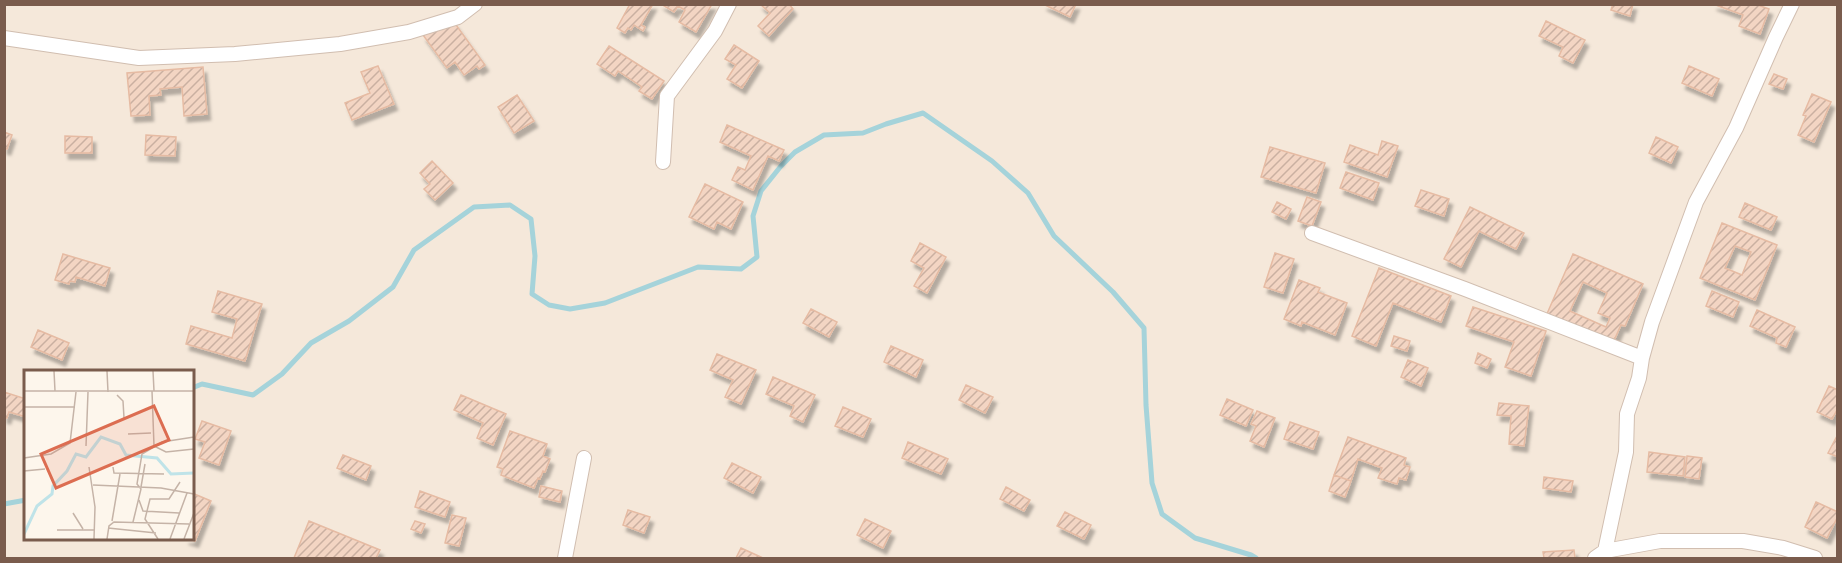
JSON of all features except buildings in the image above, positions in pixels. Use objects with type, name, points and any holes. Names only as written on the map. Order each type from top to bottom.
[{"type":"street","points":[[4,38],[138,58],[235,54],[340,44],[409,32],[458,17],[475,4]]},
{"type":"street","points":[[663,162],[667,96],[715,31],[729,4]]},
{"type":"street","points":[[1792,4],[1736,128],[1696,202],[1660,300],[1628,414],[1626,452],[1602,556],[1660,541],[1743,541],[1783,548],[1815,558]]},
{"type":"street","points":[[1312,233],[1465,289],[1642,358]]},
{"type":"street","points":[[565,558],[584,458]]},
{"type":"shaded area","points":[[4,5],[1837,5],[1837,558],[5,558]]},
{"type":"waterway","points":[[194,387],[202,384],[253,395],[282,374],[311,343],[349,321],[393,287],[414,250],[474,207],[510,205],[531,219],[535,256],[532,294],[549,305],[570,309],[605,303],[698,267],[741,269],[757,257],[753,216],[761,191],[795,152],[824,135],[863,133],[923,113],[992,161],[1028,193],[1054,236],[1113,292],[1144,328],[1146,405],[1152,483],[1162,514],[1195,538],[1256,558]]},
{"type":"waterway","points":[[4,504],[24,500]]}]
